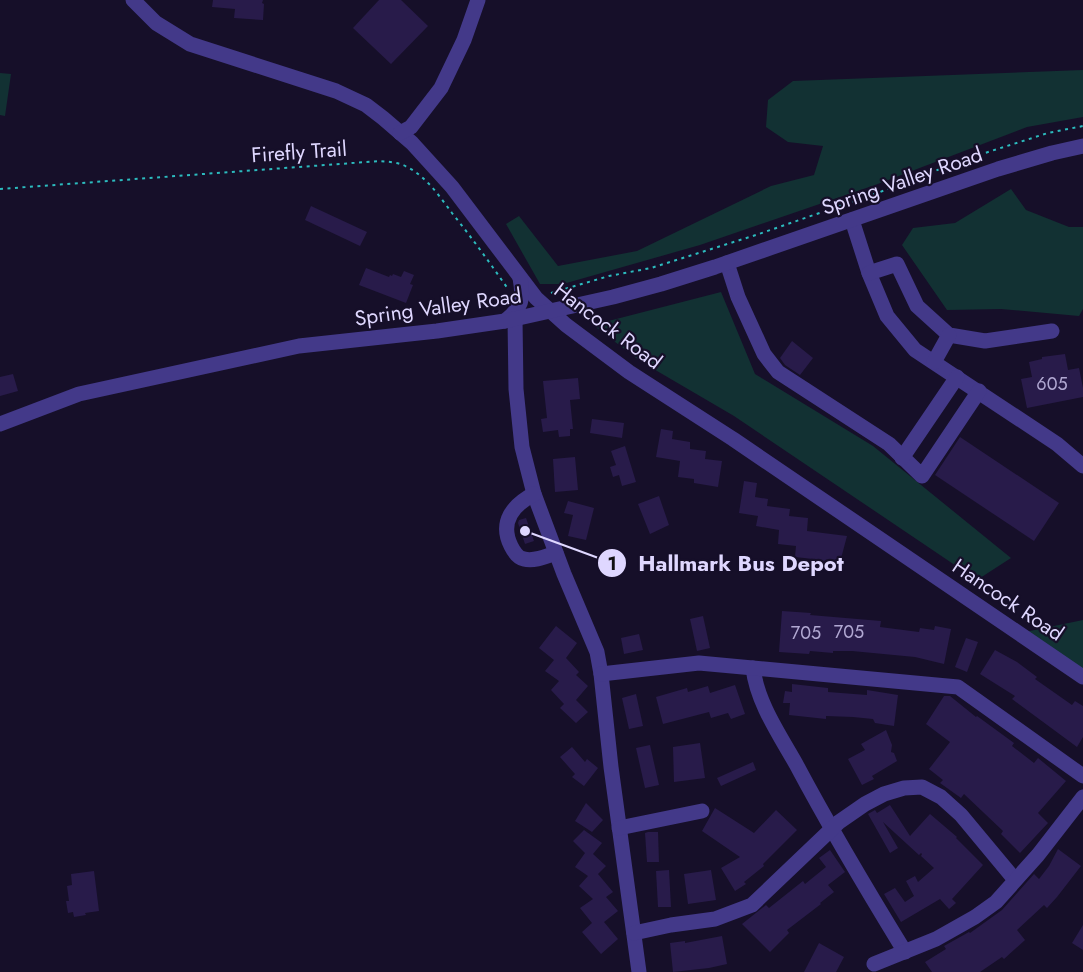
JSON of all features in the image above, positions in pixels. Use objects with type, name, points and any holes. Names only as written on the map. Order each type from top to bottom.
[{"type":"street","name":"Hancock Road","points":[[133,0],[156,23],[190,44],[336,91],[366,105],[412,143],[452,187],[536,298],[591,345],[1083,677]]},
{"type":"street","points":[[400,133],[411,127],[441,88],[464,40],[478,0]]},
{"type":"street","name":"Spring Valley Road","points":[[0,424],[79,394],[299,346],[437,331],[510,320],[661,284],[998,169],[1083,146]]},
{"type":"street","points":[[852,220],[886,316],[915,350],[1057,444],[1083,466]]},
{"type":"street","points":[[727,263],[738,297],[764,354],[778,372],[889,444],[922,476],[979,392]]},
{"type":"street","points":[[869,273],[897,264],[917,306],[948,335],[985,341],[1052,331]]},
{"type":"street","points":[[520,278],[522,300],[510,320],[522,447],[534,494],[597,652],[639,972]]},
{"type":"street","points":[[934,362],[948,335]]},
{"type":"street","points":[[902,458],[957,377]]},
{"type":"street","points":[[534,494],[524,499],[510,514],[507,524],[510,544],[516,554],[524,559],[535,559],[556,553]]},
{"type":"street","points":[[601,674],[699,663],[958,687],[1083,776]]},
{"type":"street","points":[[753,668],[754,681],[772,721],[831,829],[905,952]]},
{"type":"street","points":[[634,933],[715,919],[752,905],[831,829],[865,804],[884,794],[903,788],[922,787],[941,797],[961,814],[1015,880]]},
{"type":"street","points":[[874,964],[936,939],[996,902],[1038,855],[1083,797]]},
{"type":"street","points":[[620,828],[702,811]]},
{"type":"path","points":[[552,293],[609,276],[651,268],[745,239],[966,159],[1048,133],[1083,126]]},
{"type":"path","name":"Firefly Trail","points":[[0,189],[380,161],[396,162],[421,176],[472,238],[517,301],[522,300]]},
{"type":"path","points":[[513,536],[541,527]]},
{"type":"green space","points":[[1083,70],[1083,117],[1027,127],[875,185],[700,245],[563,284],[540,284],[506,224],[519,216],[558,266],[637,251],[771,186],[814,175],[823,146],[788,142],[766,127],[768,100],[793,81]]},
{"type":"green space","points":[[0,73],[11,74],[5,116],[0,115]]},
{"type":"green space","points":[[1011,189],[1026,210],[1069,227],[1083,227],[1083,309],[1079,316],[1001,309],[947,310],[902,245],[913,228],[955,223]]},
{"type":"green space","points":[[721,292],[755,374],[873,446],[1011,558],[977,580],[734,416],[640,361],[593,325]]},
{"type":"green space","points":[[1083,620],[1083,669],[1025,632]]},
{"type":"building","points":[[213,0],[263,0],[263,20],[234,18],[235,9],[212,7]]},
{"type":"building","points":[[379,0],[401,0],[428,26],[391,64],[353,28]]},
{"type":"building","points":[[311,206],[367,232],[360,246],[305,220]]},
{"type":"building","points":[[366,268],[389,277],[393,274],[401,277],[404,271],[414,275],[406,303],[359,285]]},
{"type":"building","points":[[792,341],[813,358],[800,375],[785,365],[780,358]]},
{"type":"building","points":[[1065,354],[1068,370],[1079,368],[1083,397],[1027,408],[1021,379],[1032,377],[1029,362],[1042,359],[1042,357]]},
{"type":"building","points":[[13,374],[18,391],[0,396],[0,377]]},
{"type":"building","points":[[578,378],[580,399],[570,400],[573,429],[570,429],[570,436],[559,437],[558,430],[543,432],[541,419],[547,418],[543,381]]},
{"type":"building","points":[[592,419],[624,423],[622,438],[590,433]]},
{"type":"building","points":[[661,429],[673,431],[672,439],[690,442],[690,449],[706,451],[705,459],[722,461],[718,487],[694,483],[694,479],[678,477],[680,461],[656,457]]},
{"type":"building","points":[[960,437],[1059,503],[1034,541],[935,475]]},
{"type":"building","points":[[625,446],[636,482],[622,486],[619,475],[613,477],[610,467],[616,465],[611,451]]},
{"type":"building","points":[[575,457],[578,490],[555,492],[553,459]]},
{"type":"building","points":[[744,481],[757,483],[755,497],[768,499],[767,506],[790,509],[789,516],[808,518],[807,531],[847,536],[839,566],[813,563],[813,559],[795,557],[796,546],[778,544],[779,530],[756,526],[758,516],[739,513]]},
{"type":"building","points":[[659,496],[669,525],[650,534],[638,504]]},
{"type":"building","points":[[568,501],[594,508],[586,540],[568,536],[573,515],[564,513]]},
{"type":"building","points":[[526,518],[534,541],[525,544],[518,523],[519,520]]},
{"type":"building","points":[[782,611],[881,621],[880,627],[919,632],[920,628],[934,630],[935,626],[951,629],[944,664],[915,657],[852,651],[833,651],[833,653],[810,651],[809,654],[779,652]]},
{"type":"building","points":[[703,616],[710,648],[697,651],[690,619]]},
{"type":"building","points":[[556,626],[577,643],[566,658],[579,672],[576,675],[588,686],[576,700],[588,712],[576,723],[560,708],[564,704],[551,690],[559,681],[545,671],[554,660],[539,648]]},
{"type":"building","points":[[639,634],[643,650],[624,654],[621,638]]},
{"type":"building","points":[[966,638],[978,642],[967,672],[955,667]]},
{"type":"building","points":[[995,650],[1017,662],[1037,677],[1035,679],[1072,705],[1075,701],[1083,706],[1083,737],[1077,747],[1012,699],[1015,696],[980,674]]},
{"type":"building","points":[[792,684],[828,688],[828,692],[867,695],[867,690],[898,695],[894,726],[875,723],[873,719],[826,716],[826,719],[789,715],[790,703],[783,703],[785,691],[792,692]]},
{"type":"building","points":[[735,685],[745,714],[731,719],[728,713],[711,718],[709,712],[663,724],[656,697],[687,688],[688,692],[708,686],[710,693]]},
{"type":"building","points":[[636,694],[643,726],[629,729],[622,698]]},
{"type":"building","points":[[944,696],[950,696],[1014,743],[1012,746],[1034,763],[1038,758],[1066,781],[1038,813],[1048,823],[1020,853],[1001,834],[1003,831],[964,794],[961,798],[940,783],[943,780],[929,769],[950,742],[926,724]]},
{"type":"building","points":[[886,730],[892,745],[891,752],[894,753],[897,761],[872,776],[874,779],[862,785],[848,759],[865,750],[861,744]]},
{"type":"building","points":[[700,743],[705,778],[674,782],[673,747]]},
{"type":"building","points":[[650,745],[659,785],[645,788],[636,748]]},
{"type":"building","points":[[572,747],[585,762],[587,759],[598,768],[584,786],[572,777],[575,774],[560,757]]},
{"type":"building","points":[[753,762],[756,770],[721,786],[717,778]]},
{"type":"building","points":[[586,803],[603,820],[592,832],[575,821]]},
{"type":"building","points":[[890,805],[910,836],[930,814],[957,837],[983,865],[952,899],[956,903],[949,909],[940,899],[901,922],[884,894],[895,888],[905,902],[914,896],[906,881],[915,876],[918,882],[934,868],[921,856],[921,853],[919,855],[883,822],[898,848],[890,853],[868,814],[875,810],[877,813]]},
{"type":"building","points":[[715,808],[754,833],[776,810],[797,830],[763,864],[764,866],[744,882],[746,884],[735,891],[721,868],[740,857],[702,831]]},
{"type":"building","points":[[584,830],[602,843],[593,854],[606,866],[598,874],[613,892],[606,897],[618,911],[604,922],[618,939],[601,954],[582,932],[592,923],[580,908],[593,899],[579,886],[588,876],[575,867],[585,853],[573,841]]},
{"type":"building","points":[[658,832],[659,862],[647,862],[645,833]]},
{"type":"building","points":[[1058,849],[1081,866],[1047,908],[1044,905],[1017,930],[1025,940],[1004,959],[1002,957],[980,972],[932,972],[925,962],[946,949],[944,946],[970,933],[1002,910],[1034,874],[1039,879]]},
{"type":"building","points":[[830,850],[845,872],[828,885],[834,892],[787,930],[789,933],[770,952],[742,924],[766,905],[769,908],[803,881],[805,884],[826,867],[819,858]]},
{"type":"building","points":[[669,870],[671,907],[658,907],[656,871]]},
{"type":"building","points":[[711,870],[716,900],[688,904],[684,874]]},
{"type":"building","points":[[94,871],[99,911],[74,917],[73,912],[68,913],[66,901],[69,901],[67,886],[72,885],[71,874]]},
{"type":"building","points":[[1083,925],[1083,950],[1072,943]]},
{"type":"building","points":[[722,936],[727,964],[673,972],[670,943],[685,941],[685,943]]},
{"type":"building","points":[[819,943],[844,957],[836,972],[804,972]]},
{"type":"place","name":"Hallmark Bus Depot","points":[[525,531]]}]
